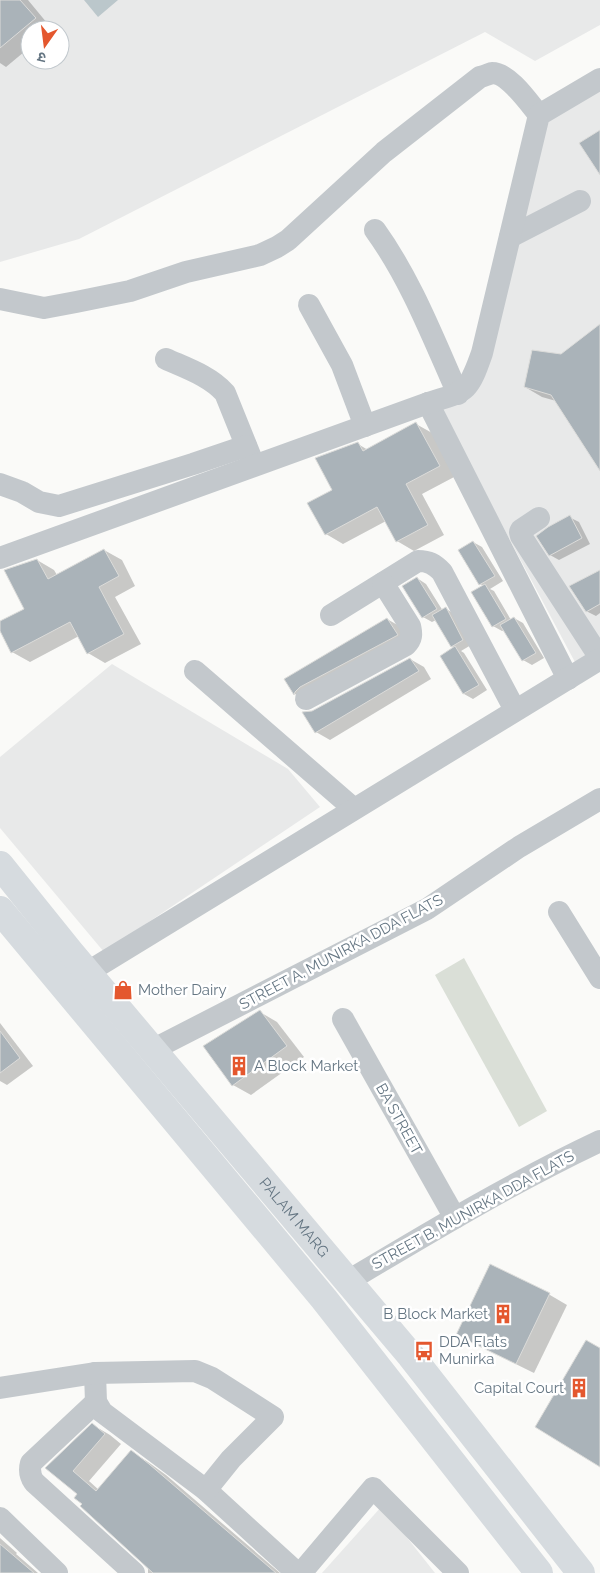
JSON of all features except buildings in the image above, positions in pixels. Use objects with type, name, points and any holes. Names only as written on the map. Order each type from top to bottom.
[{"type":"main road","name":"PALAM MARG","points":[[0,865],[411,1356],[581,1573]]},
{"type":"main road","name":"PALAM MARG","points":[[0,910],[324,1299],[539,1573]]},
{"type":"street","points":[[0,299],[34,307],[57,306],[130,291],[186,272],[260,254],[277,247],[288,240],[384,152],[480,77],[493,73],[504,77],[514,85],[539,115]]},
{"type":"street","points":[[0,484],[22,492],[39,502],[59,506],[193,464],[250,456],[365,426],[458,394],[468,386],[480,360],[539,115],[600,80]]},
{"type":"street","points":[[510,237],[580,201]]},
{"type":"street","points":[[375,230],[388,249],[412,293],[458,394]]},
{"type":"street","points":[[309,305],[342,365],[365,426]]},
{"type":"street","points":[[166,359],[208,379],[218,385],[225,393],[250,456]]},
{"type":"street","points":[[428,403],[568,678]]},
{"type":"street","points":[[2,553],[250,456]]},
{"type":"street","points":[[88,972],[600,659],[521,536],[521,530],[539,518]]},
{"type":"street","points":[[331,615],[418,561],[427,561],[442,572],[515,710]]},
{"type":"street","points":[[306,699],[406,645],[410,640],[412,633],[410,626],[383,583]]},
{"type":"street","points":[[195,672],[354,808]]},
{"type":"street","name":"STREET A, MUNIRKA DDA FLATS","points":[[154,1049],[427,909],[519,847],[600,799]]},
{"type":"street","points":[[559,912],[600,978]]},
{"type":"street","name":"BA STREET","points":[[343,1019],[455,1218]]},
{"type":"street","name":"STREET B, MUNIRKA DDA FLATS","points":[[348,1282],[455,1218],[560,1160],[600,1141]]},
{"type":"street","points":[[0,1388],[94,1373],[195,1370],[212,1378],[273,1417],[231,1459],[206,1490]]},
{"type":"street","points":[[94,1373],[96,1402],[102,1412],[206,1490],[297,1573]]},
{"type":"street","points":[[96,1402],[31,1463],[31,1478],[134,1573]]},
{"type":"street","points":[[301,1573],[373,1488],[458,1573]]},
{"type":"street","points":[[0,1518],[57,1573]]},
{"type":"shaded area","points":[[0,0],[600,0],[600,25],[535,61],[485,32],[79,239],[0,262]]},
{"type":"shaded area","points":[[84,0],[118,0],[98,17]]},
{"type":"shaded area","points":[[600,89],[600,669],[584,679],[431,392],[465,381],[530,124]]},
{"type":"shaded area","points":[[112,664],[288,769],[320,807],[104,952],[0,828],[0,757]]},
{"type":"shaded area","points":[[464,958],[547,1111],[519,1127],[435,975]]},
{"type":"shaded area","points":[[382,1506],[435,1573],[322,1573]]},
{"type":"place","name":"Mother Dairy","points":[[123,990]]},
{"type":"place","name":"A Block Market","points":[[239,1066]]},
{"type":"place","name":"B Block Market","points":[[503,1314]]},
{"type":"place","name":"DDA Flats Munirka","points":[[424,1351]]},
{"type":"place","name":"Capital Court","points":[[579,1388]]}]
